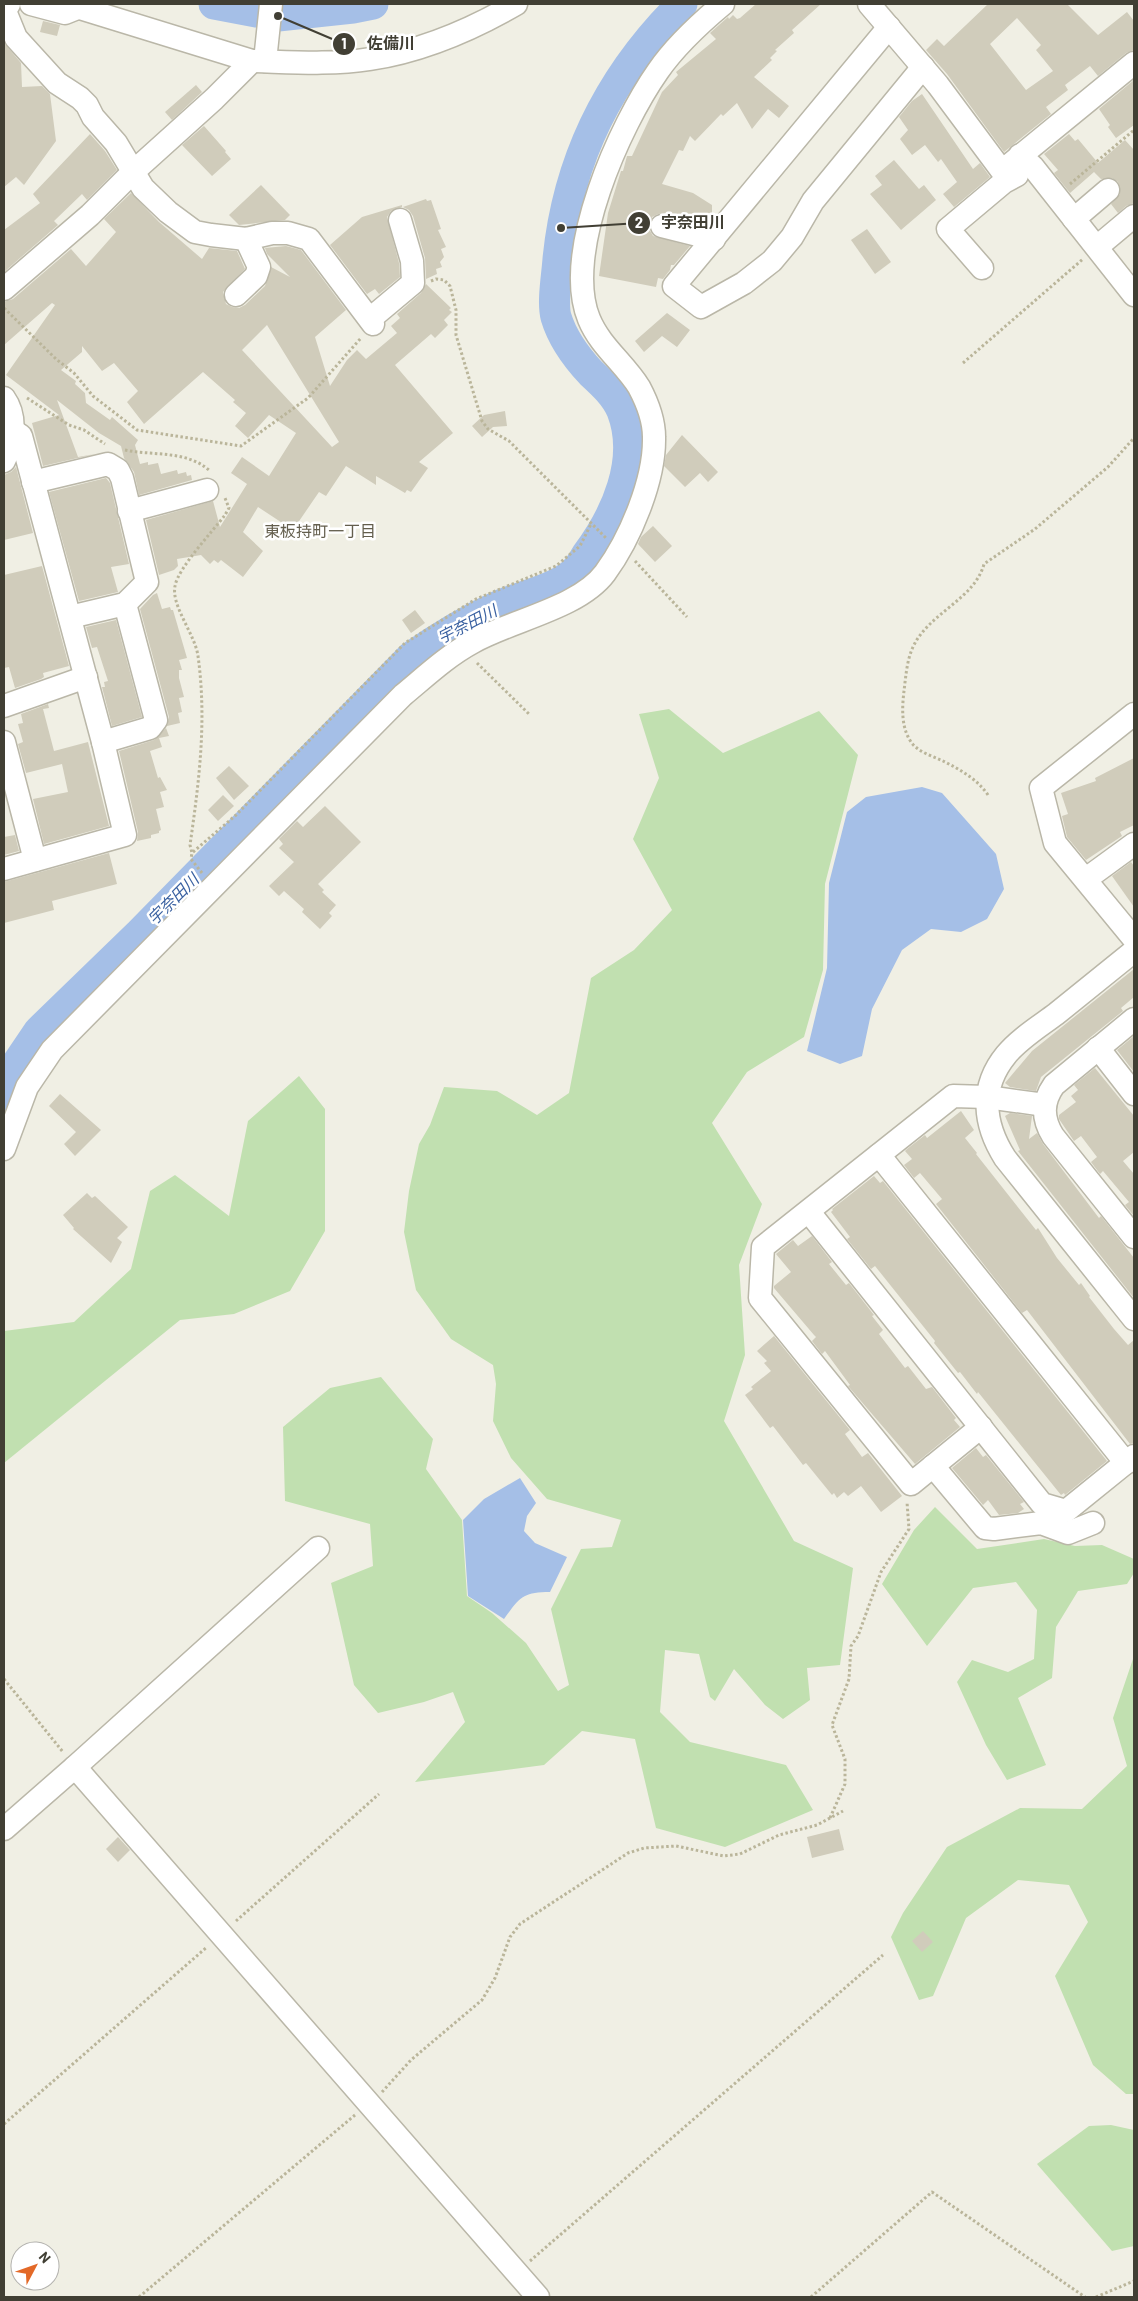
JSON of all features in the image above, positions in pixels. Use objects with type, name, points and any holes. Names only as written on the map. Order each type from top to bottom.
[{"type":"street","points":[[8,4],[6,11],[16,38],[57,83],[80,98],[87,105],[93,117],[116,143],[143,188],[168,212],[195,232],[246,239],[272,233],[288,233],[309,239],[372,322],[413,283],[412,261],[400,220]]},
{"type":"street","points":[[31,4],[65,13],[74,6],[258,61],[341,62],[399,53],[462,32],[516,4]]},
{"type":"street","points":[[4,289],[90,214],[133,172],[258,61],[271,4]]},
{"type":"street","points":[[4,1149],[27,1087],[41,1064],[71,1029],[233,869],[403,695],[433,669],[464,647],[503,628],[572,600],[590,590],[604,574],[621,546],[639,507],[647,482],[654,437],[652,419],[638,386],[598,336],[589,318],[584,298],[583,270],[586,244],[603,179],[624,129],[641,97],[679,44],[723,4]]},
{"type":"street","points":[[869,4],[923,67],[1002,171],[1134,63]]},
{"type":"street","points":[[889,27],[674,286],[701,307],[744,283],[772,260],[792,237],[813,201],[923,67]]},
{"type":"street","points":[[1015,159],[1056,196],[1134,295]]},
{"type":"street","points":[[982,268],[948,229],[1004,182],[1017,175],[1015,159]]},
{"type":"street","points":[[1074,219],[1108,190]]},
{"type":"street","points":[[1097,247],[1134,216]]},
{"type":"street","points":[[662,226],[714,239]]},
{"type":"street","points":[[236,295],[256,276],[259,267],[246,239]]},
{"type":"street","points":[[4,398],[9,405],[13,422],[10,446],[4,461]]},
{"type":"street","points":[[4,869],[125,834],[103,742],[21,436],[12,430]]},
{"type":"street","points":[[33,482],[108,464],[118,470],[122,478],[146,582],[125,604],[70,617]]},
{"type":"street","points":[[129,511],[207,490]]},
{"type":"street","points":[[103,742],[150,728],[156,720],[125,604]]},
{"type":"street","points":[[4,706],[86,677]]},
{"type":"street","points":[[1134,714],[1041,788],[1055,843],[1134,939]]},
{"type":"street","points":[[4,742],[35,860]]},
{"type":"street","points":[[1086,879],[1134,844]]},
{"type":"street","points":[[1134,952],[1006,1054],[996,1071],[987,1097],[988,1122],[994,1140],[1005,1158],[1134,1319]]},
{"type":"street","points":[[1134,1019],[1054,1085],[1047,1096],[1045,1105],[1046,1124],[1053,1136],[1134,1237]]},
{"type":"street","points":[[1098,1048],[1134,1094]]},
{"type":"street","points":[[981,1428],[911,1484],[760,1298],[763,1247],[795,1219],[809,1212],[953,1096],[987,1097],[1045,1105]]},
{"type":"street","points":[[809,1212],[1042,1504],[1066,1511],[1130,1460],[879,1155]]},
{"type":"street","points":[[933,1466],[985,1528],[994,1529],[1041,1523],[1068,1533],[1093,1523]]},
{"type":"street","points":[[4,1829],[318,1548]]},
{"type":"street","points":[[75,1767],[538,2297]]},
{"type":"path","points":[[1056,196],[1134,130]]},
{"type":"path","points":[[963,364],[1097,247]]},
{"type":"path","points":[[194,864],[191,859],[192,853],[236,815],[393,653],[429,626],[476,598],[556,566],[580,546],[591,524],[509,441],[488,429],[482,421],[456,335],[456,310],[450,286],[444,280],[436,279],[430,282]]},
{"type":"path","points":[[4,307],[56,359],[74,373],[93,396],[137,430],[241,446],[308,398],[372,322]]},
{"type":"path","points":[[988,795],[980,785],[965,773],[918,749],[905,731],[903,700],[908,665],[915,644],[936,618],[980,576],[984,564],[1035,529],[1108,467],[1134,438]]},
{"type":"path","points":[[621,546],[687,617]]},
{"type":"path","points":[[464,647],[470,656],[530,715]]},
{"type":"path","points":[[830,1818],[845,1784],[845,1759],[832,1725],[849,1679],[851,1646],[858,1636],[881,1572],[909,1529],[907,1500],[911,1484]]},
{"type":"path","points":[[4,1679],[75,1767]]},
{"type":"path","points":[[4,2124],[379,1794]]},
{"type":"path","points":[[139,2297],[368,2103],[377,2098],[411,2060],[482,2000],[495,1978],[510,1937],[520,1924],[628,1853],[644,1848],[676,1846],[724,1856],[740,1854],[779,1835],[817,1825],[843,1812]]},
{"type":"path","points":[[516,2272],[883,1955]]},
{"type":"path","points":[[811,2297],[932,2192],[1086,2297]]},
{"type":"path","points":[[1096,2297],[1134,2281]]},
{"type":"green space","points":[[669,709],[723,753],[819,711],[858,755],[825,884],[823,970],[804,1037],[747,1072],[712,1123],[762,1204],[739,1265],[745,1355],[724,1421],[794,1541],[853,1568],[840,1665],[807,1668],[810,1700],[783,1719],[765,1705],[734,1669],[715,1701],[710,1697],[699,1654],[665,1650],[660,1712],[690,1742],[786,1765],[813,1810],[725,1847],[656,1828],[635,1739],[582,1731],[544,1765],[415,1782],[465,1722],[453,1692],[424,1702],[378,1713],[354,1685],[331,1583],[373,1566],[370,1524],[285,1501],[283,1427],[330,1388],[381,1377],[433,1439],[426,1469],[462,1520],[467,1596],[492,1613],[526,1643],[558,1691],[569,1685],[551,1609],[581,1549],[612,1547],[621,1520],[547,1499],[511,1458],[493,1421],[496,1384],[493,1365],[451,1339],[416,1290],[404,1232],[409,1191],[419,1144],[430,1125],[444,1087],[497,1091],[537,1115],[569,1093],[591,978],[634,950],[672,910],[633,839],[659,778],[639,714]]},
{"type":"green space","points":[[299,1076],[325,1109],[325,1231],[290,1291],[234,1314],[180,1320],[4,1463],[4,1331],[74,1322],[131,1269],[150,1191],[175,1175],[229,1216],[248,1121]]},
{"type":"green space","points":[[935,1507],[977,1549],[1044,1539],[1075,1546],[1102,1545],[1134,1559],[1134,1573],[1127,1584],[1078,1591],[1056,1627],[1052,1678],[1018,1698],[1046,1765],[1007,1780],[986,1745],[957,1682],[972,1660],[1008,1672],[1034,1659],[1037,1610],[1016,1582],[973,1588],[927,1646],[882,1584],[914,1530]]},
{"type":"green space","points":[[1134,1656],[1134,2094],[1126,2094],[1093,2065],[1055,1976],[1088,1922],[1069,1885],[1018,1880],[966,1918],[933,1996],[919,2000],[891,1937],[903,1913],[947,1847],[1020,1808],[1082,1809],[1127,1766],[1113,1718]]},
{"type":"green space","points":[[1111,2125],[1134,2130],[1134,2246],[1112,2251],[1037,2164],[1089,2126]]},
{"type":"water","points":[[922,787],[942,793],[996,854],[1004,889],[987,919],[961,932],[931,929],[902,950],[872,1009],[862,1056],[840,1064],[807,1051],[827,968],[829,883],[847,812],[866,797]]},
{"type":"water","points":[[520,1478],[536,1503],[527,1516],[524,1531],[535,1543],[567,1557],[550,1592],[534,1593],[523,1597],[504,1619],[468,1596],[463,1520],[484,1499]]},
{"type":"building","points":[[756,4],[821,4],[792,30],[794,33],[775,50],[777,51],[770,58],[772,60],[754,77],[789,106],[779,118],[768,109],[752,129],[737,103],[723,116],[721,114],[695,141],[690,136],[683,151],[679,150],[662,184],[693,193],[712,205],[712,214],[708,224],[665,213],[652,217],[649,229],[653,236],[690,246],[674,265],[671,265],[670,270],[663,279],[658,278],[656,287],[599,276],[608,213],[621,171],[623,171],[627,156],[632,156],[662,92],[678,75],[676,72],[716,39],[710,33],[728,17],[729,19],[733,15],[737,19],[740,18]]},
{"type":"building","points":[[988,4],[1067,4],[1098,35],[1127,12],[1134,21],[1134,50],[1126,53],[1098,76],[1090,66],[1065,85],[1068,90],[1046,107],[1051,114],[1004,152],[947,74],[926,50],[937,39],[944,46]],"holes":[[[1017,18],[1041,45],[1036,50],[1053,71],[1026,90],[990,44]]]},
{"type":"building","points":[[43,21],[60,25],[57,36],[40,32]]},
{"type":"building","points":[[4,43],[21,63],[22,87],[42,86],[50,94],[56,141],[24,185],[16,177],[4,187]]},
{"type":"building","points":[[1134,80],[1134,125],[1116,138],[1099,109]]},
{"type":"building","points":[[196,85],[202,92],[172,120],[165,112]]},
{"type":"building","points":[[922,94],[973,169],[980,163],[990,177],[954,207],[943,194],[957,182],[941,159],[938,162],[925,145],[912,155],[900,139],[908,130],[899,117],[912,101]]},
{"type":"building","points":[[204,126],[231,159],[212,176],[182,145]]},
{"type":"building","points":[[90,134],[105,151],[117,170],[87,200],[82,194],[54,221],[58,225],[4,272],[4,230],[40,203],[33,194]]},
{"type":"building","points":[[1069,134],[1075,141],[1078,139],[1098,163],[1125,140],[1134,150],[1134,203],[1126,206],[1118,213],[1111,204],[1120,194],[1118,182],[1112,178],[1101,179],[1094,172],[1070,193],[1054,173],[1058,170],[1044,154]]},
{"type":"building","points":[[894,160],[919,189],[924,185],[936,200],[901,230],[870,194],[882,185],[875,176]]},
{"type":"building","points":[[261,185],[290,215],[285,220],[239,225],[229,215]]},
{"type":"building","points":[[131,193],[159,222],[202,259],[209,248],[237,251],[245,269],[223,292],[226,304],[232,307],[239,308],[245,305],[265,286],[271,267],[290,277],[267,254],[265,248],[286,246],[301,250],[346,310],[315,337],[330,386],[347,360],[357,350],[366,359],[397,333],[391,326],[400,318],[397,314],[421,293],[426,284],[451,308],[449,310],[452,312],[444,320],[448,325],[435,338],[431,334],[395,365],[453,433],[419,462],[428,468],[411,492],[407,490],[405,493],[376,476],[376,485],[346,466],[326,496],[319,492],[293,530],[258,507],[243,532],[263,551],[243,577],[221,560],[218,563],[214,560],[210,564],[201,555],[177,559],[178,566],[174,570],[159,575],[146,520],[213,501],[220,527],[247,484],[231,473],[242,457],[269,476],[296,433],[269,415],[248,438],[235,426],[246,413],[233,402],[235,400],[203,372],[144,424],[127,402],[138,391],[114,363],[102,371],[82,346],[82,352],[61,370],[76,381],[75,384],[85,393],[86,403],[110,420],[112,417],[138,440],[135,445],[140,464],[148,462],[148,465],[158,463],[161,474],[177,470],[178,474],[186,472],[187,476],[191,475],[192,480],[139,495],[134,472],[124,458],[121,446],[99,433],[57,400],[78,457],[95,454],[43,466],[32,423],[59,415],[6,375],[55,305],[52,303],[4,345],[4,302],[13,299],[71,249],[86,266],[116,232],[104,219]],"holes":[[[267,325],[339,442],[332,447],[242,350]]]},
{"type":"building","points":[[426,199],[427,201],[431,200],[441,229],[438,230],[446,247],[441,249],[444,257],[440,262],[442,267],[436,269],[437,274],[426,279],[425,258],[413,216],[409,210],[403,207]]},
{"type":"building","points":[[402,205],[402,207],[391,211],[387,217],[399,263],[400,277],[379,294],[375,289],[367,294],[330,245],[362,217]]},
{"type":"building","points":[[867,229],[891,262],[875,274],[851,240]]},
{"type":"building","points":[[667,313],[690,330],[677,347],[662,336],[644,352],[635,341]]},
{"type":"building","points":[[505,411],[507,426],[493,427],[482,437],[472,426],[484,415]]},
{"type":"building","points":[[682,435],[718,472],[708,482],[700,473],[685,487],[664,466],[666,455]]},
{"type":"building","points":[[16,467],[33,533],[4,540],[4,475]]},
{"type":"building","points":[[106,478],[110,483],[129,564],[111,567],[118,592],[79,601],[49,492]]},
{"type":"building","points":[[653,526],[672,546],[655,562],[638,544],[641,537]]},
{"type":"building","points":[[42,566],[69,666],[43,673],[44,677],[41,679],[15,688],[9,667],[4,668],[4,575]]},
{"type":"building","points":[[157,593],[162,609],[170,607],[173,610],[187,658],[179,660],[182,670],[179,670],[179,678],[184,697],[179,698],[182,712],[178,713],[180,723],[167,726],[169,717],[140,609]]},
{"type":"building","points":[[415,610],[425,623],[411,633],[402,620]]},
{"type":"building","points":[[116,620],[142,717],[112,726],[102,687],[105,687],[104,682],[108,681],[97,647],[92,648],[86,627]]},
{"type":"building","points":[[48,704],[49,708],[43,709],[54,751],[88,742],[109,826],[44,844],[33,799],[68,792],[62,764],[26,773],[18,744],[23,742],[18,724],[23,723],[21,714]]},
{"type":"building","points":[[166,728],[169,736],[159,738],[162,747],[150,751],[158,778],[160,777],[167,790],[160,792],[164,807],[156,809],[161,830],[159,833],[151,835],[151,838],[137,841],[138,832],[119,751],[154,740]]},
{"type":"building","points":[[1134,758],[1134,825],[1120,832],[1122,836],[1086,860],[1067,837],[1062,816],[1068,814],[1061,793],[1096,781],[1095,778]]},
{"type":"building","points":[[229,766],[249,786],[234,800],[216,778]]},
{"type":"building","points":[[223,795],[234,806],[218,821],[208,810]]},
{"type":"building","points":[[325,806],[361,842],[318,884],[324,890],[322,892],[336,905],[329,913],[332,916],[320,929],[302,912],[304,909],[284,891],[279,896],[269,886],[294,862],[279,848],[283,844],[279,839],[297,821],[303,827]]},
{"type":"building","points":[[15,835],[19,851],[4,855],[4,837]]},
{"type":"building","points":[[109,853],[117,884],[52,901],[54,910],[4,923],[4,882]]},
{"type":"building","points":[[1131,862],[1134,866],[1134,907],[1112,876]]},
{"type":"building","points":[[1134,969],[1134,997],[1121,1008],[1123,1011],[1041,1077],[1036,1091],[1010,1087],[1005,1083],[1032,1051]]},
{"type":"building","points":[[1134,1036],[1134,1072],[1117,1050]]},
{"type":"building","points":[[1095,1068],[1134,1116],[1134,1152],[1123,1161],[1134,1174],[1134,1216],[1125,1205],[1129,1202],[1103,1171],[1100,1174],[1091,1162],[1097,1157],[1081,1136],[1074,1141],[1059,1119],[1059,1115],[1076,1102],[1071,1096],[1078,1090],[1074,1085]]},
{"type":"building","points":[[60,1094],[101,1130],[75,1156],[64,1144],[76,1132],[49,1106]]},
{"type":"building","points":[[961,1111],[974,1130],[965,1138],[976,1154],[1036,1230],[1038,1228],[1057,1258],[1079,1285],[1081,1283],[1089,1297],[1114,1329],[1128,1345],[1134,1340],[1134,1443],[1130,1444],[1027,1310],[1022,1313],[936,1204],[942,1199],[920,1173],[914,1178],[904,1165],[912,1159],[905,1151],[907,1149],[925,1135],[927,1138]]},
{"type":"building","points":[[1010,1113],[1032,1116],[1029,1139],[1037,1133],[1043,1144],[1099,1218],[1101,1216],[1134,1258],[1134,1298],[1018,1151],[1020,1150],[1005,1116]]},
{"type":"building","points":[[874,1176],[880,1183],[883,1181],[1107,1461],[1065,1495],[1064,1493],[1061,1495],[978,1392],[977,1394],[960,1372],[958,1373],[875,1266],[871,1269],[847,1239],[850,1237],[831,1212],[832,1209]]},
{"type":"building","points":[[87,1193],[92,1198],[95,1196],[128,1227],[117,1238],[122,1242],[111,1263],[73,1229],[63,1215]]},
{"type":"building","points":[[812,1236],[832,1262],[829,1264],[846,1285],[849,1283],[874,1315],[872,1316],[883,1330],[879,1334],[905,1368],[908,1366],[926,1389],[932,1387],[956,1418],[954,1420],[960,1427],[915,1464],[848,1386],[850,1385],[825,1351],[822,1354],[812,1341],[816,1337],[774,1288],[791,1272],[776,1254],[793,1240],[798,1246]]},
{"type":"building","points":[[774,1336],[850,1430],[845,1434],[862,1457],[868,1453],[902,1496],[881,1512],[861,1486],[848,1496],[844,1492],[837,1498],[834,1493],[832,1495],[806,1463],[803,1465],[773,1426],[770,1428],[745,1395],[753,1389],[751,1387],[771,1371],[764,1363],[767,1361],[757,1351]]},
{"type":"building","points":[[976,1448],[983,1457],[986,1455],[1024,1502],[1020,1504],[1024,1509],[1018,1513],[999,1515],[988,1500],[983,1505],[952,1468]]},
{"type":"building","points":[[839,1829],[844,1850],[812,1858],[807,1837]]},
{"type":"building","points":[[118,1837],[130,1850],[118,1862],[106,1849]]},
{"type":"building","points":[[923,1931],[933,1942],[922,1952],[912,1941]]},
{"type":"waterway","points":[[214,4],[278,16],[373,4]]},
{"type":"waterway","name":"宇奈田川","points":[[4,1098],[16,1065],[39,1031],[140,933],[411,657],[443,635],[476,616],[564,580],[578,567],[598,539],[616,505],[622,486],[629,449],[627,430],[622,411],[616,400],[575,354],[566,340],[556,317],[554,304],[555,288],[563,222],[571,187],[597,120],[614,89],[634,60],[656,31],[682,4]]},
{"type":"place","name":"佐備川","points":[[278,16]]},
{"type":"place","name":"宇奈田川","points":[[561,228]]},
{"type":"district","name":"東板持町一丁目","points":[[320,531]]}]
